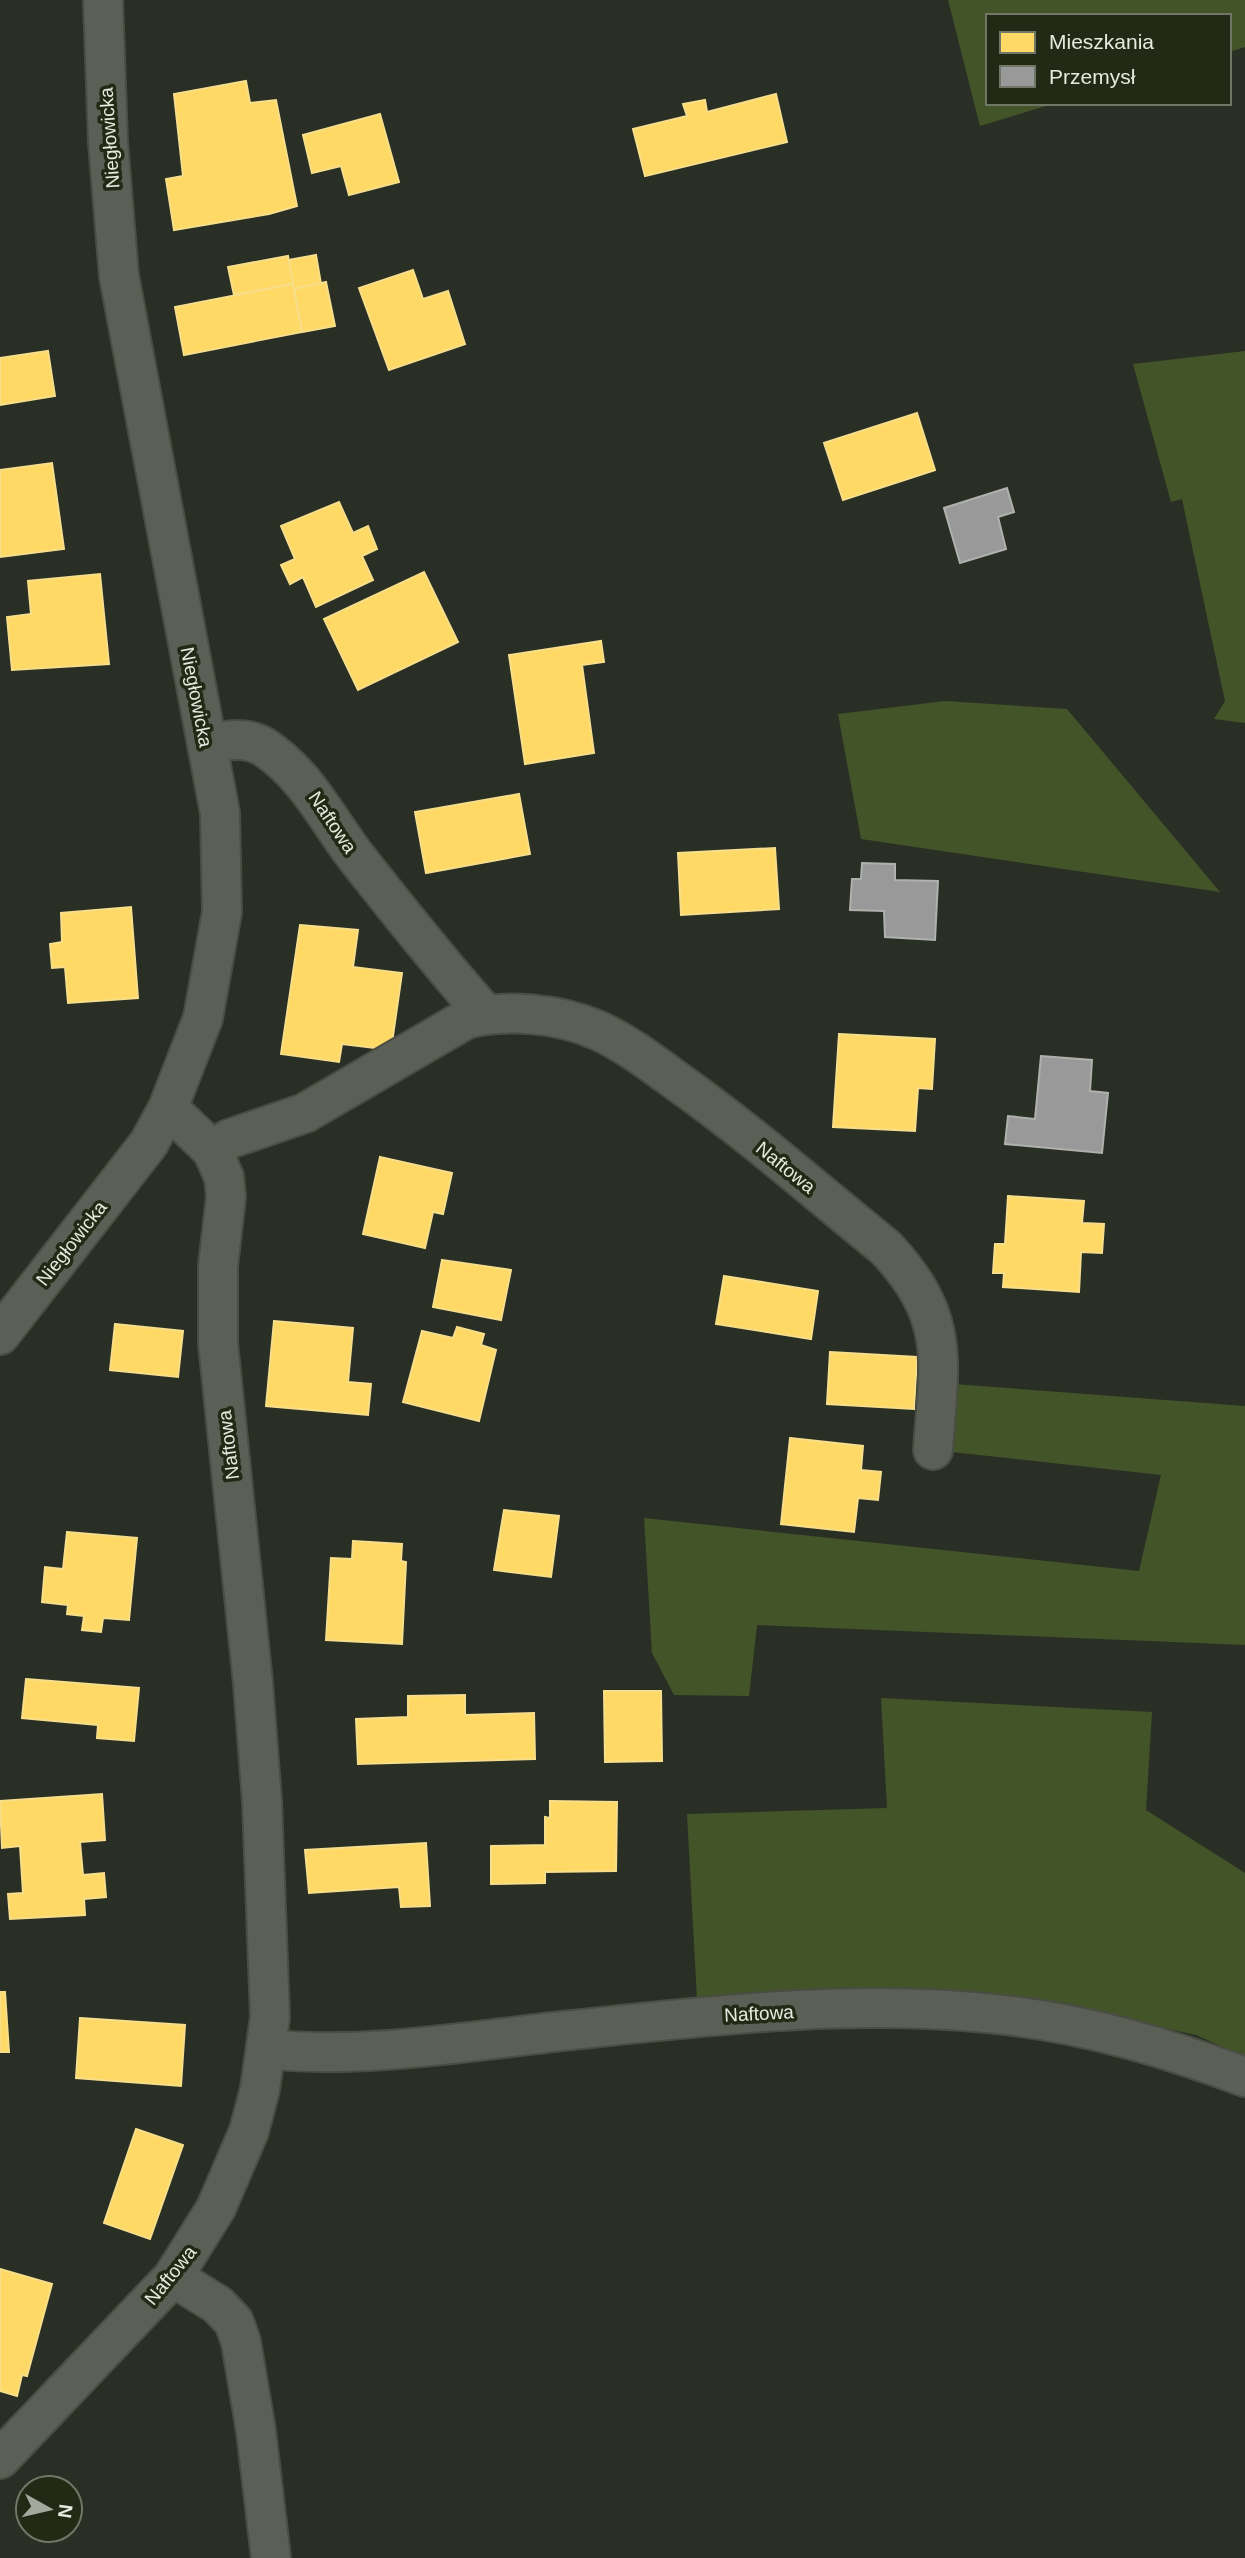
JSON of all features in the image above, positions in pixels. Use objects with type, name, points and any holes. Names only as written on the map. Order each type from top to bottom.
[{"type":"street","name":"Niegłowicka","points":[[0,1335],[149,1143],[168,1108],[203,1018],[222,912],[220,813],[119,276],[108,142],[103,0]]},
{"type":"street","name":"Naftowa","points":[[207,745],[243,740],[262,746],[301,779],[419,938],[486,1014]]},
{"type":"street","name":"Naftowa","points":[[0,2459],[173,2277],[196,2244],[235,2168],[249,2131],[267,2049],[270,1984],[262,1801],[242,1559],[218,1343],[218,1266],[226,1197],[224,1177],[212,1150],[229,1139],[305,1113],[448,1029],[486,1014],[564,1020],[595,1029],[622,1043],[708,1103],[886,1248],[919,1288],[931,1312],[938,1336],[933,1450]]},
{"type":"street","points":[[168,1108],[212,1150]]},
{"type":"street","name":"Naftowa","points":[[267,2049],[324,2052],[452,2043],[725,2014],[888,2008],[1003,2014],[1055,2022],[1148,2043],[1245,2077]]},
{"type":"street","points":[[173,2277],[218,2305],[234,2322],[241,2342],[256,2431],[271,2558]]},
{"type":"green space","points":[[948,0],[1245,0],[1245,47],[1231,51],[1231,14],[986,14],[986,105],[1049,105],[980,126]]},
{"type":"green space","points":[[1245,351],[1245,723],[1214,719],[1225,701],[1182,499],[1171,502],[1133,364]]},
{"type":"green space","points":[[945,701],[1067,709],[1220,892],[861,839],[838,714]]},
{"type":"green space","points":[[954,1384],[1245,1406],[1245,1645],[757,1625],[749,1696],[674,1695],[652,1653],[644,1518],[1139,1571],[1161,1475],[952,1452]]},
{"type":"green space","points":[[881,1698],[1152,1712],[1146,1810],[1245,1873],[1245,2057],[1196,2035],[1053,2004],[697,2000],[687,1814],[887,1808]]},
{"type":"building: Mieszkania","points":[[246,81],[250,103],[276,100],[297,206],[269,214],[174,230],[166,179],[183,176],[174,94]]},
{"type":"building: Mieszkania","points":[[776,94],[787,142],[645,176],[633,129],[687,116],[683,104],[705,100],[707,112]]},
{"type":"building: Mieszkania","points":[[380,114],[399,182],[349,195],[341,166],[312,173],[303,135]]},
{"type":"building: Mieszkania","points":[[316,255],[321,284],[294,289],[288,260]]},
{"type":"building: Mieszkania","points":[[288,256],[293,284],[234,295],[228,267]]},
{"type":"building: Mieszkania","points":[[413,270],[423,299],[448,291],[465,344],[389,370],[359,288]]},
{"type":"building: Mieszkania","points":[[326,282],[335,326],[302,332],[294,289]]},
{"type":"building: Mieszkania","points":[[293,284],[302,332],[184,355],[175,307]]},
{"type":"building: Mieszkania","points":[[48,351],[55,396],[0,405],[0,358]]},
{"type":"building: Mieszkania","points":[[917,413],[935,470],[843,500],[824,443]]},
{"type":"building: Mieszkania","points":[[52,463],[64,549],[0,557],[0,470]]},
{"type":"building: Mieszkania","points":[[339,502],[353,533],[368,526],[377,549],[362,556],[373,580],[316,607],[303,577],[290,584],[281,565],[295,559],[281,526]]},
{"type":"building: Mieszkania","points":[[424,572],[458,642],[358,690],[324,619]]},
{"type":"building: Mieszkania","points":[[100,574],[109,664],[12,670],[7,617],[31,614],[28,581]]},
{"type":"building: Mieszkania","points":[[601,641],[604,662],[582,665],[594,753],[525,764],[509,655]]},
{"type":"building: Mieszkania","points":[[519,794],[530,854],[426,873],[415,812]]},
{"type":"building: Mieszkania","points":[[775,848],[779,909],[681,915],[678,853]]},
{"type":"building: Mieszkania","points":[[131,907],[138,998],[68,1003],[65,967],[52,968],[50,944],[62,942],[61,913]]},
{"type":"building: Mieszkania","points":[[300,925],[358,930],[353,967],[402,973],[391,1050],[342,1044],[339,1062],[281,1054]]},
{"type":"building: Mieszkania","points":[[839,1034],[935,1039],[932,1089],[918,1088],[915,1131],[833,1127]]},
{"type":"building: Mieszkania","points":[[380,1157],[452,1173],[443,1214],[433,1212],[425,1248],[363,1234]]},
{"type":"building: Mieszkania","points":[[1008,1196],[1084,1201],[1082,1223],[1104,1224],[1102,1253],[1081,1252],[1079,1292],[1003,1287],[1004,1273],[993,1273],[995,1244],[1005,1244]]},
{"type":"building: Mieszkania","points":[[442,1260],[511,1270],[501,1320],[433,1307]]},
{"type":"building: Mieszkania","points":[[724,1276],[818,1291],[811,1339],[716,1324]]},
{"type":"building: Mieszkania","points":[[274,1321],[353,1328],[348,1382],[371,1384],[368,1415],[266,1406]]},
{"type":"building: Mieszkania","points":[[115,1324],[183,1331],[178,1377],[110,1370]]},
{"type":"building: Mieszkania","points":[[457,1327],[484,1334],[481,1345],[496,1350],[479,1421],[403,1402],[422,1331],[453,1338]]},
{"type":"building: Mieszkania","points":[[830,1352],[917,1357],[914,1409],[827,1404]]},
{"type":"building: Mieszkania","points":[[790,1438],[863,1446],[861,1470],[881,1472],[878,1500],[858,1498],[854,1532],[781,1524]]},
{"type":"building: Mieszkania","points":[[504,1510],[559,1516],[551,1577],[494,1570]]},
{"type":"building: Mieszkania","points":[[67,1532],[137,1538],[129,1620],[103,1618],[101,1632],[82,1630],[84,1616],[67,1614],[68,1605],[42,1602],[45,1567],[63,1569]]},
{"type":"building: Mieszkania","points":[[353,1541],[402,1544],[401,1561],[406,1562],[402,1644],[326,1640],[331,1558],[352,1559]]},
{"type":"building: Mieszkania","points":[[26,1679],[139,1688],[134,1741],[97,1738],[98,1725],[22,1718]]},
{"type":"building: Mieszkania","points":[[604,1691],[661,1691],[662,1761],[605,1762]]},
{"type":"building: Mieszkania","points":[[465,1695],[465,1715],[534,1713],[535,1759],[358,1764],[356,1719],[408,1717],[408,1696]]},
{"type":"building: Mieszkania","points":[[102,1794],[105,1840],[80,1842],[83,1875],[104,1873],[106,1897],[84,1899],[85,1915],[10,1919],[8,1894],[23,1893],[20,1846],[2,1848],[0,1801]]},
{"type":"building: Mieszkania","points":[[550,1801],[617,1802],[616,1871],[545,1872],[545,1883],[491,1884],[491,1846],[545,1845],[545,1817],[550,1818]]},
{"type":"building: Mieszkania","points":[[426,1843],[430,1906],[401,1907],[399,1887],[309,1893],[305,1850]]},
{"type":"building: Mieszkania","points":[[0,1992],[5,1992],[9,2052],[0,2052]]},
{"type":"building: Mieszkania","points":[[80,2018],[185,2025],[181,2086],[76,2078]]},
{"type":"building: Mieszkania","points":[[136,2129],[183,2145],[150,2239],[104,2223]]},
{"type":"building: Mieszkania","points":[[0,2269],[52,2284],[27,2376],[22,2375],[17,2396],[0,2391]]},
{"type":"building: Przemysł","points":[[1007,488],[1014,512],[998,517],[1006,549],[960,563],[944,508]]},
{"type":"building: Przemysł","points":[[862,863],[895,864],[895,880],[938,881],[935,940],[885,937],[884,911],[850,910],[852,879],[861,879]]},
{"type":"building: Przemysł","points":[[1041,1056],[1092,1060],[1090,1091],[1108,1093],[1102,1153],[1005,1144],[1008,1116],[1035,1119]]}]
